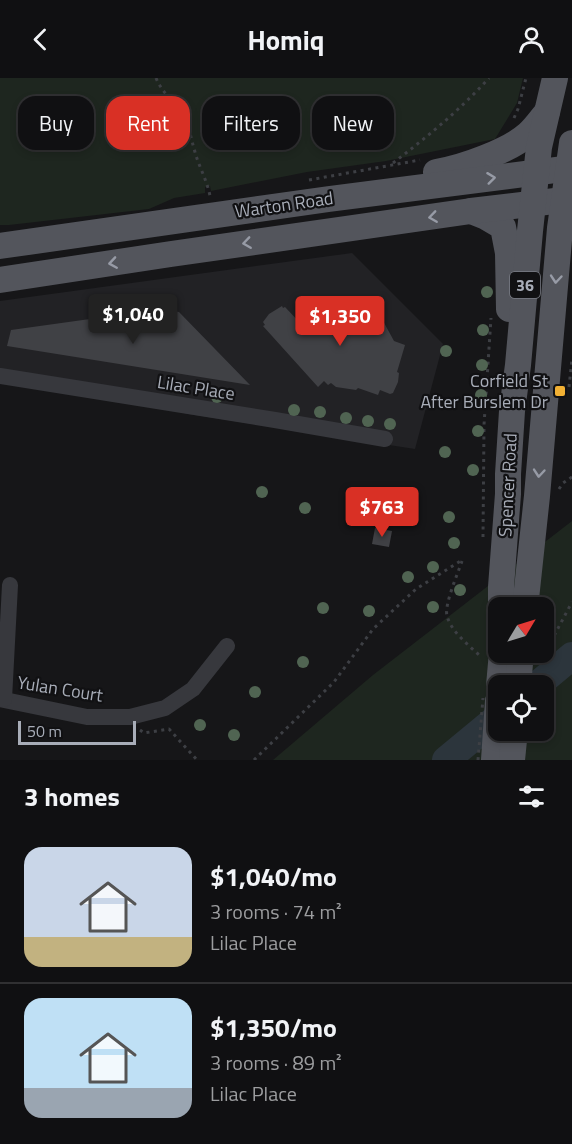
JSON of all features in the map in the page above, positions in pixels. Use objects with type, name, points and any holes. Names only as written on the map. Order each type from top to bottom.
[{"type":"main road","name":"Spencer Road","points":[[499,597],[513,411],[536,172],[539,147],[555,78]]},
{"type":"main road","points":[[329,199],[378,182],[447,171],[505,148],[527,134],[549,110]]},
{"type":"main road","name":"Spencer Road","points":[[526,597],[565,242],[572,143]]},
{"type":"main road","name":"Warton Road","points":[[0,246],[329,199],[570,168]]},
{"type":"main road","name":"Warton Road","points":[[5,278],[471,211],[568,200]]},
{"type":"main road","points":[[471,211],[503,227],[508,253],[509,303],[502,440],[508,474]]},
{"type":"main road","points":[[53,238],[69,246],[96,247],[140,241],[153,242],[163,246],[171,254]]},
{"type":"main road","points":[[494,760],[495,741]]},
{"type":"main road","points":[[512,760],[514,741]]},
{"type":"street","name":"Lilac Place","points":[[0,376],[385,439]]},
{"type":"street","name":"Yulan Court","points":[[10,585],[2,699],[87,717],[130,717],[165,708],[193,689],[226,646]]},
{"type":"path","points":[[156,78],[184,117],[190,130],[195,154],[210,198]]},
{"type":"path","points":[[392,164],[474,95],[489,78]]},
{"type":"path","points":[[514,142],[506,130],[518,109],[526,78]]},
{"type":"path","points":[[483,541],[484,425],[491,310]]},
{"type":"path","points":[[555,496],[563,483],[572,477]]},
{"type":"path","points":[[254,760],[334,682],[373,629],[416,588],[462,560],[446,615],[456,631],[488,649]]},
{"type":"path","points":[[554,636],[572,602]]},
{"type":"path","points":[[130,717],[144,733],[169,729],[196,760]]},
{"type":"shaded area","points":[[0,78],[523,78],[517,103],[495,139],[386,161],[307,172],[211,191],[210,186],[205,187],[205,193],[174,198],[149,209],[0,225]]},
{"type":"shaded area","points":[[352,253],[443,344],[415,449],[188,414],[0,369],[0,301]]},
{"type":"shaded area","points":[[572,521],[572,760],[273,760],[373,675]]},
{"type":"building","points":[[366,302],[368,311],[379,321],[382,319],[394,341],[405,345],[397,372],[399,373],[398,382],[393,393],[390,394],[380,390],[378,395],[358,388],[356,390],[336,387],[324,381],[318,387],[263,326],[269,314],[282,306],[302,325],[321,308],[332,304],[343,304],[344,306]]},
{"type":"building","points":[[169,310],[179,312],[250,385],[7,346],[11,330],[90,319],[92,321],[128,316],[132,320],[156,317]]},
{"type":"building","points":[[375,528],[392,531],[389,547],[372,544]]},
{"type":"waterway","points":[[549,675],[572,656]]},
{"type":"waterway","points":[[446,760],[488,725]]},
{"type":"place","name":"Corfield St After Burslem Dr","points":[[560,391]]}]
